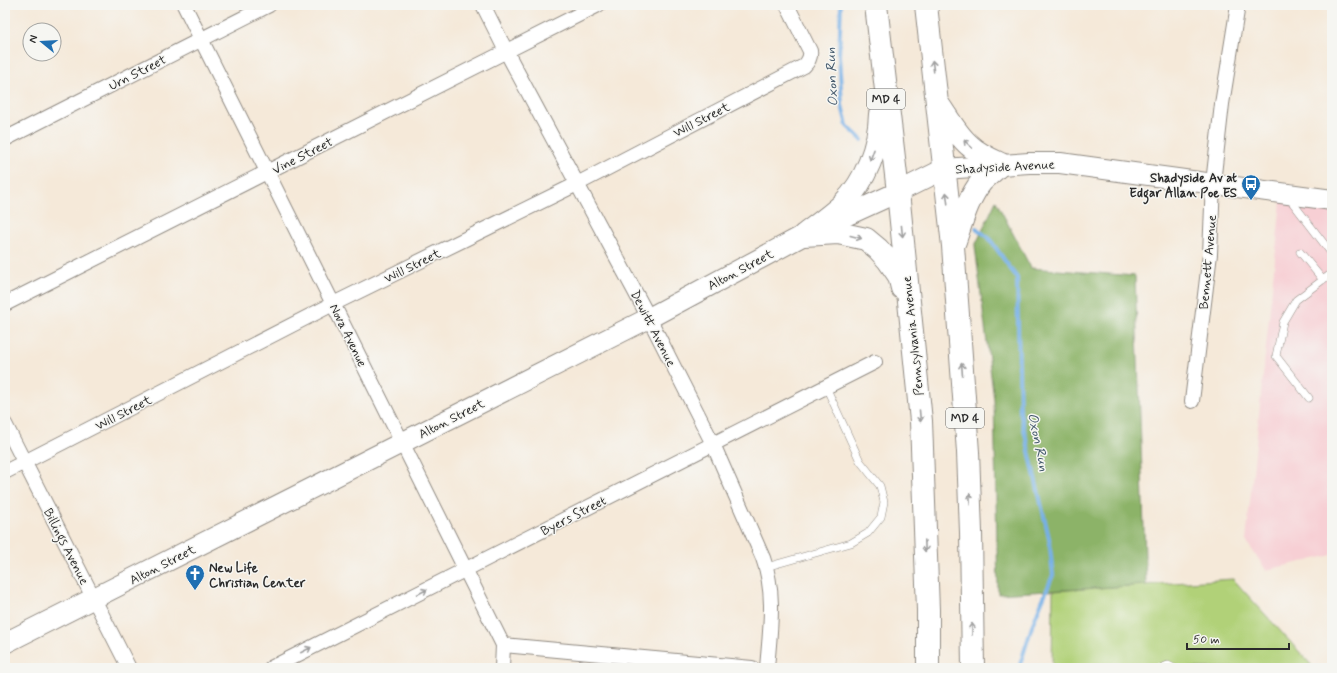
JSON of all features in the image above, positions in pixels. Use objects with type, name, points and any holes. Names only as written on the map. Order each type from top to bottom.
[{"type":"highway","name":"Pennsylvania Avenue","points":[[875,5],[898,192],[921,421],[928,610],[928,668]]},
{"type":"highway","points":[[804,235],[843,204],[852,193],[868,168],[875,148],[880,123],[880,108],[875,60],[875,5]]},
{"type":"highway","name":"MD 4","points":[[926,5],[953,246],[968,452],[973,668]]},
{"type":"highway","points":[[938,104],[968,145],[981,154],[1001,164],[983,181],[973,196],[966,210],[953,246]]},
{"type":"highway","points":[[804,235],[838,233],[855,236],[866,239],[878,249],[899,276],[912,330]]},
{"type":"street","name":"Nova Avenue","points":[[184,5],[503,645],[502,668]]},
{"type":"street","name":"Urn Street","points":[[5,139],[269,5]]},
{"type":"street","name":"Dewitt Avenue","points":[[483,5],[506,51],[649,318],[713,444],[766,567],[772,601],[767,668]]},
{"type":"street","name":"Vine Street","points":[[5,304],[598,5]]},
{"type":"street","name":"Will Street","points":[[5,472],[333,304],[577,184],[804,66],[809,60],[811,54],[787,5]]},
{"type":"street","name":"Bennett Avenue","points":[[1192,401],[1210,254],[1213,183],[1222,104],[1238,5]]},
{"type":"street","name":"Shadyside Avenue","points":[[898,192],[944,169],[1001,164],[1060,163],[1332,200]]},
{"type":"street","name":"Alton Street","points":[[5,643],[649,318],[804,235],[898,192]]},
{"type":"street","name":"Byers Street","points":[[271,668],[875,362]]},
{"type":"street","name":"Billings Avenue","points":[[5,424],[129,668]]},
{"type":"street","points":[[503,645],[752,668]]},
{"type":"lane","points":[[1286,193],[1332,254]]},
{"type":"lane","points":[[1300,252],[1323,280]]},
{"type":"lane","points":[[1309,398],[1276,356],[1283,322],[1296,300],[1332,273]]},
{"type":"lane","points":[[766,567],[851,543],[868,533],[881,517],[884,502],[880,486],[860,461],[826,387]]},
{"type":"lane","points":[[1160,668],[1168,665],[1174,668]]},
{"type":"shaded area","points":[[1281,201],[1332,208],[1332,555],[1266,570],[1246,541]]},
{"type":"green space","points":[[996,201],[1031,268],[1135,276],[1146,585],[998,594],[994,400],[975,246]]},
{"type":"green space","points":[[1233,579],[1314,668],[1052,668],[1053,591]]},
{"type":"waterway","name":"Oxon Run","points":[[841,5],[839,56],[842,105],[847,126],[862,140]]},
{"type":"waterway","name":"Oxon Run","points":[[976,228],[989,238],[1017,278],[1020,412],[1049,538],[1053,575],[1033,623],[1019,668]]},
{"type":"place","name":"Shadyside Av at Edgar Allan Poe ES","points":[[1251,201]]},
{"type":"place","name":"New Life Christian Center","points":[[195,591]]}]
